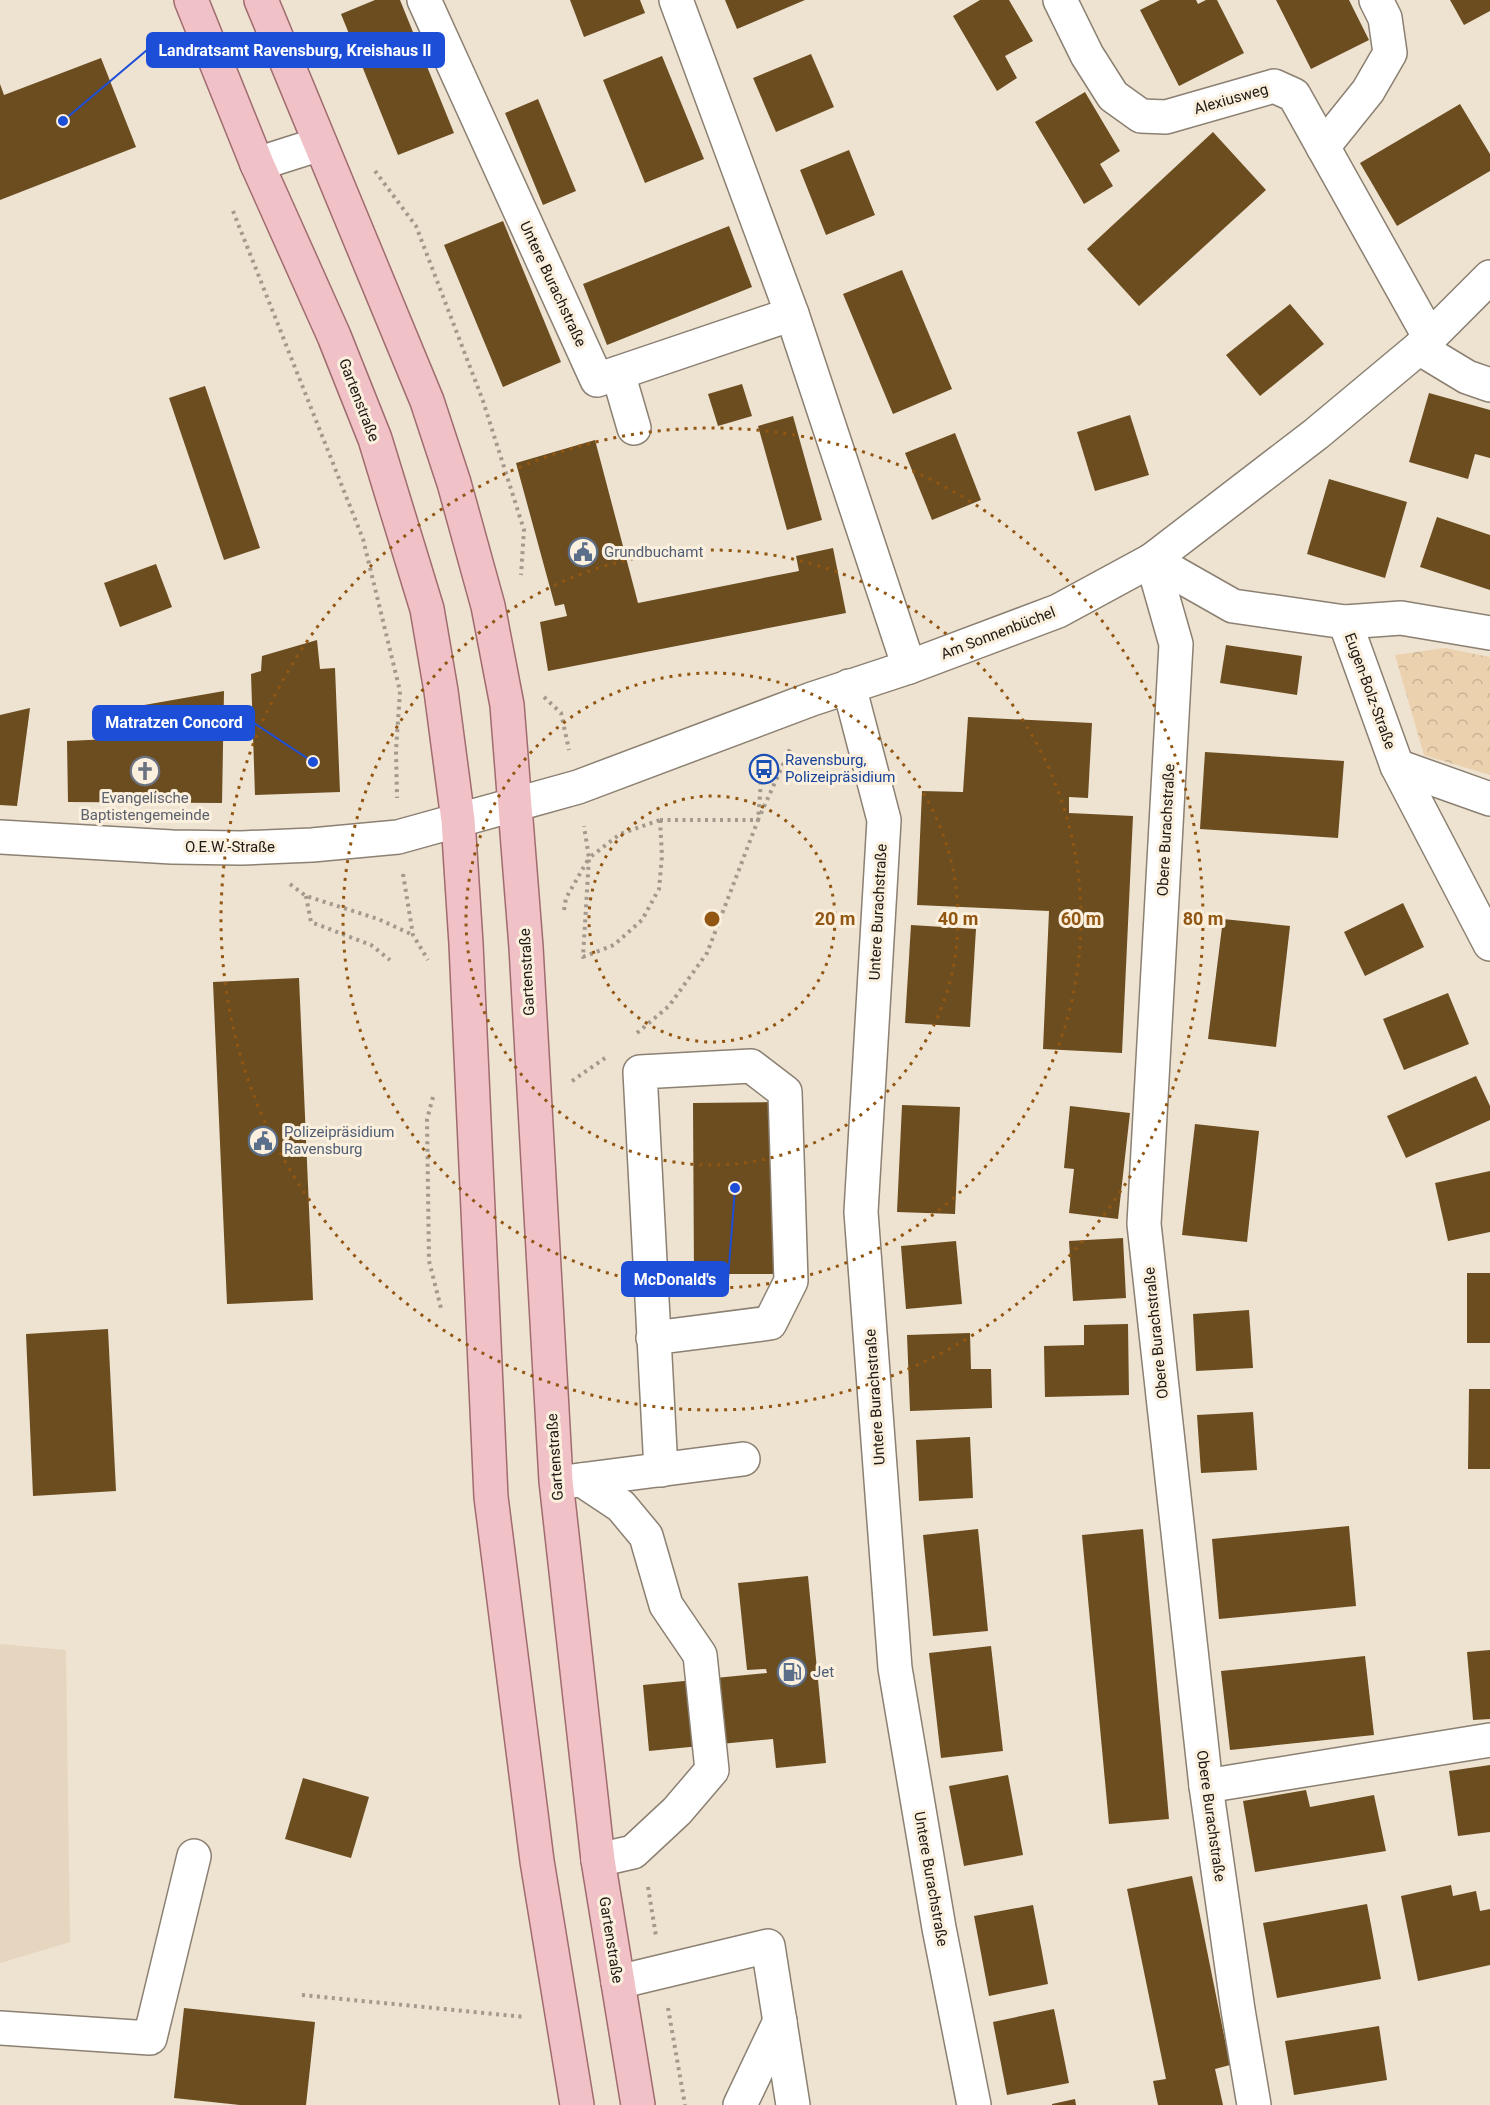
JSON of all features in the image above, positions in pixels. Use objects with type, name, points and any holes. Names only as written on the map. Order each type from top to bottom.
[{"type":"main road","name":"Gartenstraße","points":[[191,0],[257,164],[334,336],[375,439],[427,609],[441,691],[458,820],[468,968],[491,1497],[537,1861],[577,2105]]},
{"type":"main road","name":"Gartenstraße","points":[[261,0],[427,401],[454,483],[488,606],[507,705],[598,1860],[638,2105]]},
{"type":"street","name":"Untere Burachstraße","points":[[424,0],[597,380],[792,314]]},
{"type":"street","points":[[676,0],[792,314],[909,667]]},
{"type":"street","name":"Alexiusweg","points":[[1060,0],[1087,55],[1113,96],[1142,117],[1166,117],[1274,86],[1294,95],[1425,343]]},
{"type":"street","points":[[1323,147],[1368,91],[1390,53],[1385,18],[1376,0]]},
{"type":"street","points":[[257,164],[320,144]]},
{"type":"street","name":"Am Sonnenbüchel","points":[[515,804],[578,787],[812,699],[909,667],[1058,611],[1152,560],[1316,434],[1425,343],[1490,278]]},
{"type":"street","points":[[1425,343],[1467,377],[1490,385]]},
{"type":"street","points":[[618,373],[634,428]]},
{"type":"street","name":"Eugen-Bolz-Straße","points":[[1152,560],[1233,606],[1345,622],[1397,766],[1490,944]]},
{"type":"street","name":"Obere Burachstraße","points":[[1152,560],[1176,644],[1144,1224],[1206,1786],[1254,2105]]},
{"type":"street","points":[[1345,622],[1401,618],[1490,633]]},
{"type":"street","name":"Untere Burachstraße","points":[[849,686],[884,820],[861,1212],[895,1668],[939,1928],[974,2105]]},
{"type":"street","points":[[1397,766],[1490,799]]},
{"type":"street","points":[[458,820],[515,804]]},
{"type":"street","name":"O.E.W.-Straße","points":[[0,837],[241,848],[312,845],[398,837],[458,820]]},
{"type":"street","points":[[653,1338],[770,1323],[791,1281],[785,1092],[752,1066],[640,1072],[653,1338],[661,1470]]},
{"type":"street","points":[[569,1480],[743,1459]]},
{"type":"street","points":[[569,1480],[621,1506],[646,1536],[666,1605],[700,1655],[712,1770],[677,1811],[633,1852],[598,1860]]},
{"type":"street","points":[[1206,1786],[1490,1740]]},
{"type":"street","points":[[0,2028],[150,2038],[194,1857]]},
{"type":"street","points":[[618,1982],[768,1946],[793,2105]]},
{"type":"street","points":[[740,2105],[780,2021]]},
{"type":"path","points":[[232,209],[363,539],[400,691],[396,751],[398,837],[413,934],[430,964]]},
{"type":"path","points":[[630,1039],[669,1006],[707,953],[758,820],[812,699]]},
{"type":"path","points":[[758,820],[763,765],[763,717]]},
{"type":"path","points":[[660,820],[663,856],[659,889],[642,920],[614,945],[583,957],[589,858],[620,834],[660,820],[758,820]]},
{"type":"path","points":[[390,960],[371,945],[311,922],[306,896],[368,915],[413,934]]},
{"type":"path","points":[[568,1083],[614,1052]]},
{"type":"path","points":[[436,1089],[427,1119],[429,1261],[444,1317]]},
{"type":"path","points":[[302,1995],[531,2018]]},
{"type":"shaded area","points":[[0,1644],[66,1650],[70,1942],[0,1963]]},
{"type":"green space","points":[[1445,648],[1490,657],[1490,775],[1424,755],[1395,655]]},
{"type":"building","points":[[375,0],[400,0],[454,133],[398,155],[341,14]]},
{"type":"building","points":[[570,0],[640,0],[645,13],[584,37]]},
{"type":"building","points":[[725,0],[805,0],[737,29]]},
{"type":"building","points":[[980,0],[1009,0],[1033,41],[1005,56],[1017,78],[997,91],[953,16]]},
{"type":"building","points":[[1160,0],[1196,0],[1198,4],[1206,0],[1217,0],[1244,53],[1179,86],[1140,10]]},
{"type":"building","points":[[1276,0],[1349,0],[1369,40],[1311,69]]},
{"type":"building","points":[[1450,0],[1490,0],[1490,11],[1464,25]]},
{"type":"building","points":[[811,54],[834,107],[776,132],[753,78]]},
{"type":"building","points":[[662,56],[704,159],[645,183],[603,80]]},
{"type":"building","points":[[101,58],[136,147],[0,200],[0,84],[4,95]]},
{"type":"building","points":[[1085,92],[1120,151],[1100,164],[1113,186],[1084,204],[1035,122]]},
{"type":"building","points":[[538,99],[576,191],[543,205],[505,113]]},
{"type":"building","points":[[1460,104],[1490,154],[1490,171],[1397,226],[1360,163]]},
{"type":"building","points":[[1213,132],[1266,190],[1139,306],[1087,249]]},
{"type":"building","points":[[849,150],[875,215],[826,235],[800,170]]},
{"type":"building","points":[[503,221],[561,362],[503,387],[444,245]]},
{"type":"building","points":[[729,226],[752,287],[607,345],[583,284]]},
{"type":"building","points":[[902,270],[952,389],[893,414],[843,294]]},
{"type":"building","points":[[1290,304],[1324,344],[1260,396],[1226,355]]},
{"type":"building","points":[[742,384],[752,416],[718,426],[708,394]]},
{"type":"building","points":[[205,386],[260,548],[224,560],[169,398]]},
{"type":"building","points":[[1429,393],[1490,410],[1490,458],[1475,454],[1468,479],[1409,462]]},
{"type":"building","points":[[1130,415],[1149,475],[1095,491],[1077,432]]},
{"type":"building","points":[[793,416],[822,520],[787,530],[758,426]]},
{"type":"building","points":[[955,433],[981,500],[932,520],[905,453]]},
{"type":"building","name":"Grundbuchamt","points":[[595,440],[638,603],[799,571],[796,556],[833,548],[846,613],[548,671],[540,622],[567,616],[564,604],[555,606],[516,463]]},
{"type":"building","points":[[1329,479],[1407,502],[1385,578],[1307,554]]},
{"type":"building","points":[[1437,517],[1490,535],[1490,590],[1420,567]]},
{"type":"building","points":[[156,564],[172,607],[120,627],[104,583]]},
{"type":"building","points":[[317,640],[320,669],[335,668],[340,792],[255,795],[251,674],[261,671],[262,656]]},
{"type":"building","points":[[1226,645],[1302,656],[1297,695],[1220,683]]},
{"type":"building","name":"Evangelische Baptistengemeinde","points":[[224,691],[222,803],[68,802],[67,741],[110,739],[110,711]]},
{"type":"building","points":[[30,708],[17,806],[0,805],[0,715]]},
{"type":"building","points":[[968,717],[1092,723],[1088,798],[1069,797],[1069,813],[1133,816],[1122,1053],[1043,1049],[1049,911],[917,905],[922,791],[963,792]]},
{"type":"building","points":[[1205,752],[1344,761],[1338,838],[1200,829]]},
{"type":"building","points":[[1403,903],[1424,947],[1365,976],[1344,932]]},
{"type":"building","points":[[1223,919],[1290,926],[1276,1047],[1208,1039]]},
{"type":"building","points":[[911,925],[976,929],[970,1027],[905,1023]]},
{"type":"building","name":"Polizeipräsidium Ravensburg","points":[[299,978],[313,1300],[227,1304],[213,982]]},
{"type":"building","points":[[1448,993],[1469,1044],[1404,1070],[1383,1019]]},
{"type":"building","points":[[1476,1076],[1490,1106],[1490,1120],[1406,1158],[1387,1116]]},
{"type":"building","points":[[777,1102],[777,1274],[694,1274],[693,1103]]},
{"type":"building","points":[[902,1105],[960,1107],[955,1214],[897,1212]]},
{"type":"building","points":[[1070,1106],[1130,1113],[1118,1219],[1069,1213],[1074,1169],[1064,1168]]},
{"type":"building","points":[[1195,1124],[1259,1131],[1247,1242],[1182,1235]]},
{"type":"building","points":[[1490,1171],[1490,1232],[1448,1241],[1435,1183]]},
{"type":"building","points":[[1123,1238],[1126,1298],[1073,1301],[1069,1241]]},
{"type":"building","points":[[956,1241],[962,1304],[906,1309],[901,1246]]},
{"type":"building","points":[[1467,1273],[1490,1273],[1490,1343],[1467,1343]]},
{"type":"building","points":[[1249,1310],[1253,1368],[1196,1371],[1193,1314]]},
{"type":"building","points":[[1128,1324],[1129,1395],[1045,1397],[1044,1346],[1084,1345],[1084,1325]]},
{"type":"building","points":[[108,1329],[116,1491],[33,1496],[26,1334]]},
{"type":"building","points":[[970,1333],[971,1369],[991,1369],[992,1408],[910,1411],[907,1335]]},
{"type":"building","points":[[1469,1389],[1490,1389],[1490,1469],[1468,1469]]},
{"type":"building","points":[[1253,1412],[1257,1470],[1201,1473],[1197,1415]]},
{"type":"building","points":[[970,1437],[973,1498],[919,1501],[916,1440]]},
{"type":"building","points":[[1349,1526],[1356,1606],[1219,1619],[1212,1539]]},
{"type":"building","points":[[978,1529],[988,1631],[933,1636],[923,1535]]},
{"type":"building","points":[[1143,1529],[1169,1819],[1109,1824],[1082,1535]]},
{"type":"building","points":[[808,1576],[826,1763],[776,1768],[773,1739],[649,1751],[643,1685],[767,1673],[766,1669],[747,1670],[738,1583]]},
{"type":"building","points":[[991,1646],[1003,1751],[941,1758],[929,1653]]},
{"type":"building","points":[[1490,1650],[1490,1719],[1473,1720],[1467,1652]]},
{"type":"building","points":[[1365,1656],[1374,1735],[1230,1750],[1221,1671]]},
{"type":"building","points":[[1490,1765],[1490,1832],[1458,1836],[1449,1771]]},
{"type":"building","points":[[1008,1775],[1023,1855],[964,1866],[949,1786]]},
{"type":"building","points":[[303,1778],[369,1797],[351,1858],[285,1839]]},
{"type":"building","points":[[1306,1790],[1310,1807],[1374,1795],[1386,1851],[1255,1872],[1243,1801]]},
{"type":"building","points":[[1192,1876],[1230,2065],[1215,2069],[1223,2105],[1158,2105],[1153,2081],[1166,2079],[1127,1889]]},
{"type":"building","points":[[1451,1885],[1453,1896],[1476,1891],[1480,1911],[1490,1909],[1490,1965],[1418,1981],[1401,1896]]},
{"type":"building","points":[[1367,1904],[1381,1979],[1277,1998],[1263,1923]]},
{"type":"building","points":[[1033,1905],[1048,1984],[989,1996],[974,1916]]},
{"type":"building","points":[[184,2008],[315,2022],[306,2105],[240,2105],[174,2098]]},
{"type":"building","points":[[1054,2009],[1069,2083],[1007,2095],[993,2022]]},
{"type":"building","points":[[1379,2026],[1387,2080],[1294,2095],[1285,2041]]},
{"type":"building","points":[[1075,2099],[1076,2105],[1052,2105],[1052,2104]]},
{"type":"place","name":"Landratsamt Ravensburg, Kreishaus II","points":[[63,121]]},
{"type":"place","name":"Grundbuchamt","points":[[583,552]]},
{"type":"place","name":"Matratzen Concord","points":[[313,762]]},
{"type":"place","name":"Ravensburg, Polizeipräsidium","points":[[764,769]]},
{"type":"place","name":"Evangelische Baptistengemeinde","points":[[145,771]]},
{"type":"place","name":"Polizeipräsidium Ravensburg","points":[[263,1141]]},
{"type":"place","name":"McDonald's","points":[[735,1188]]},
{"type":"place","name":"Jet","points":[[792,1672]]}]
